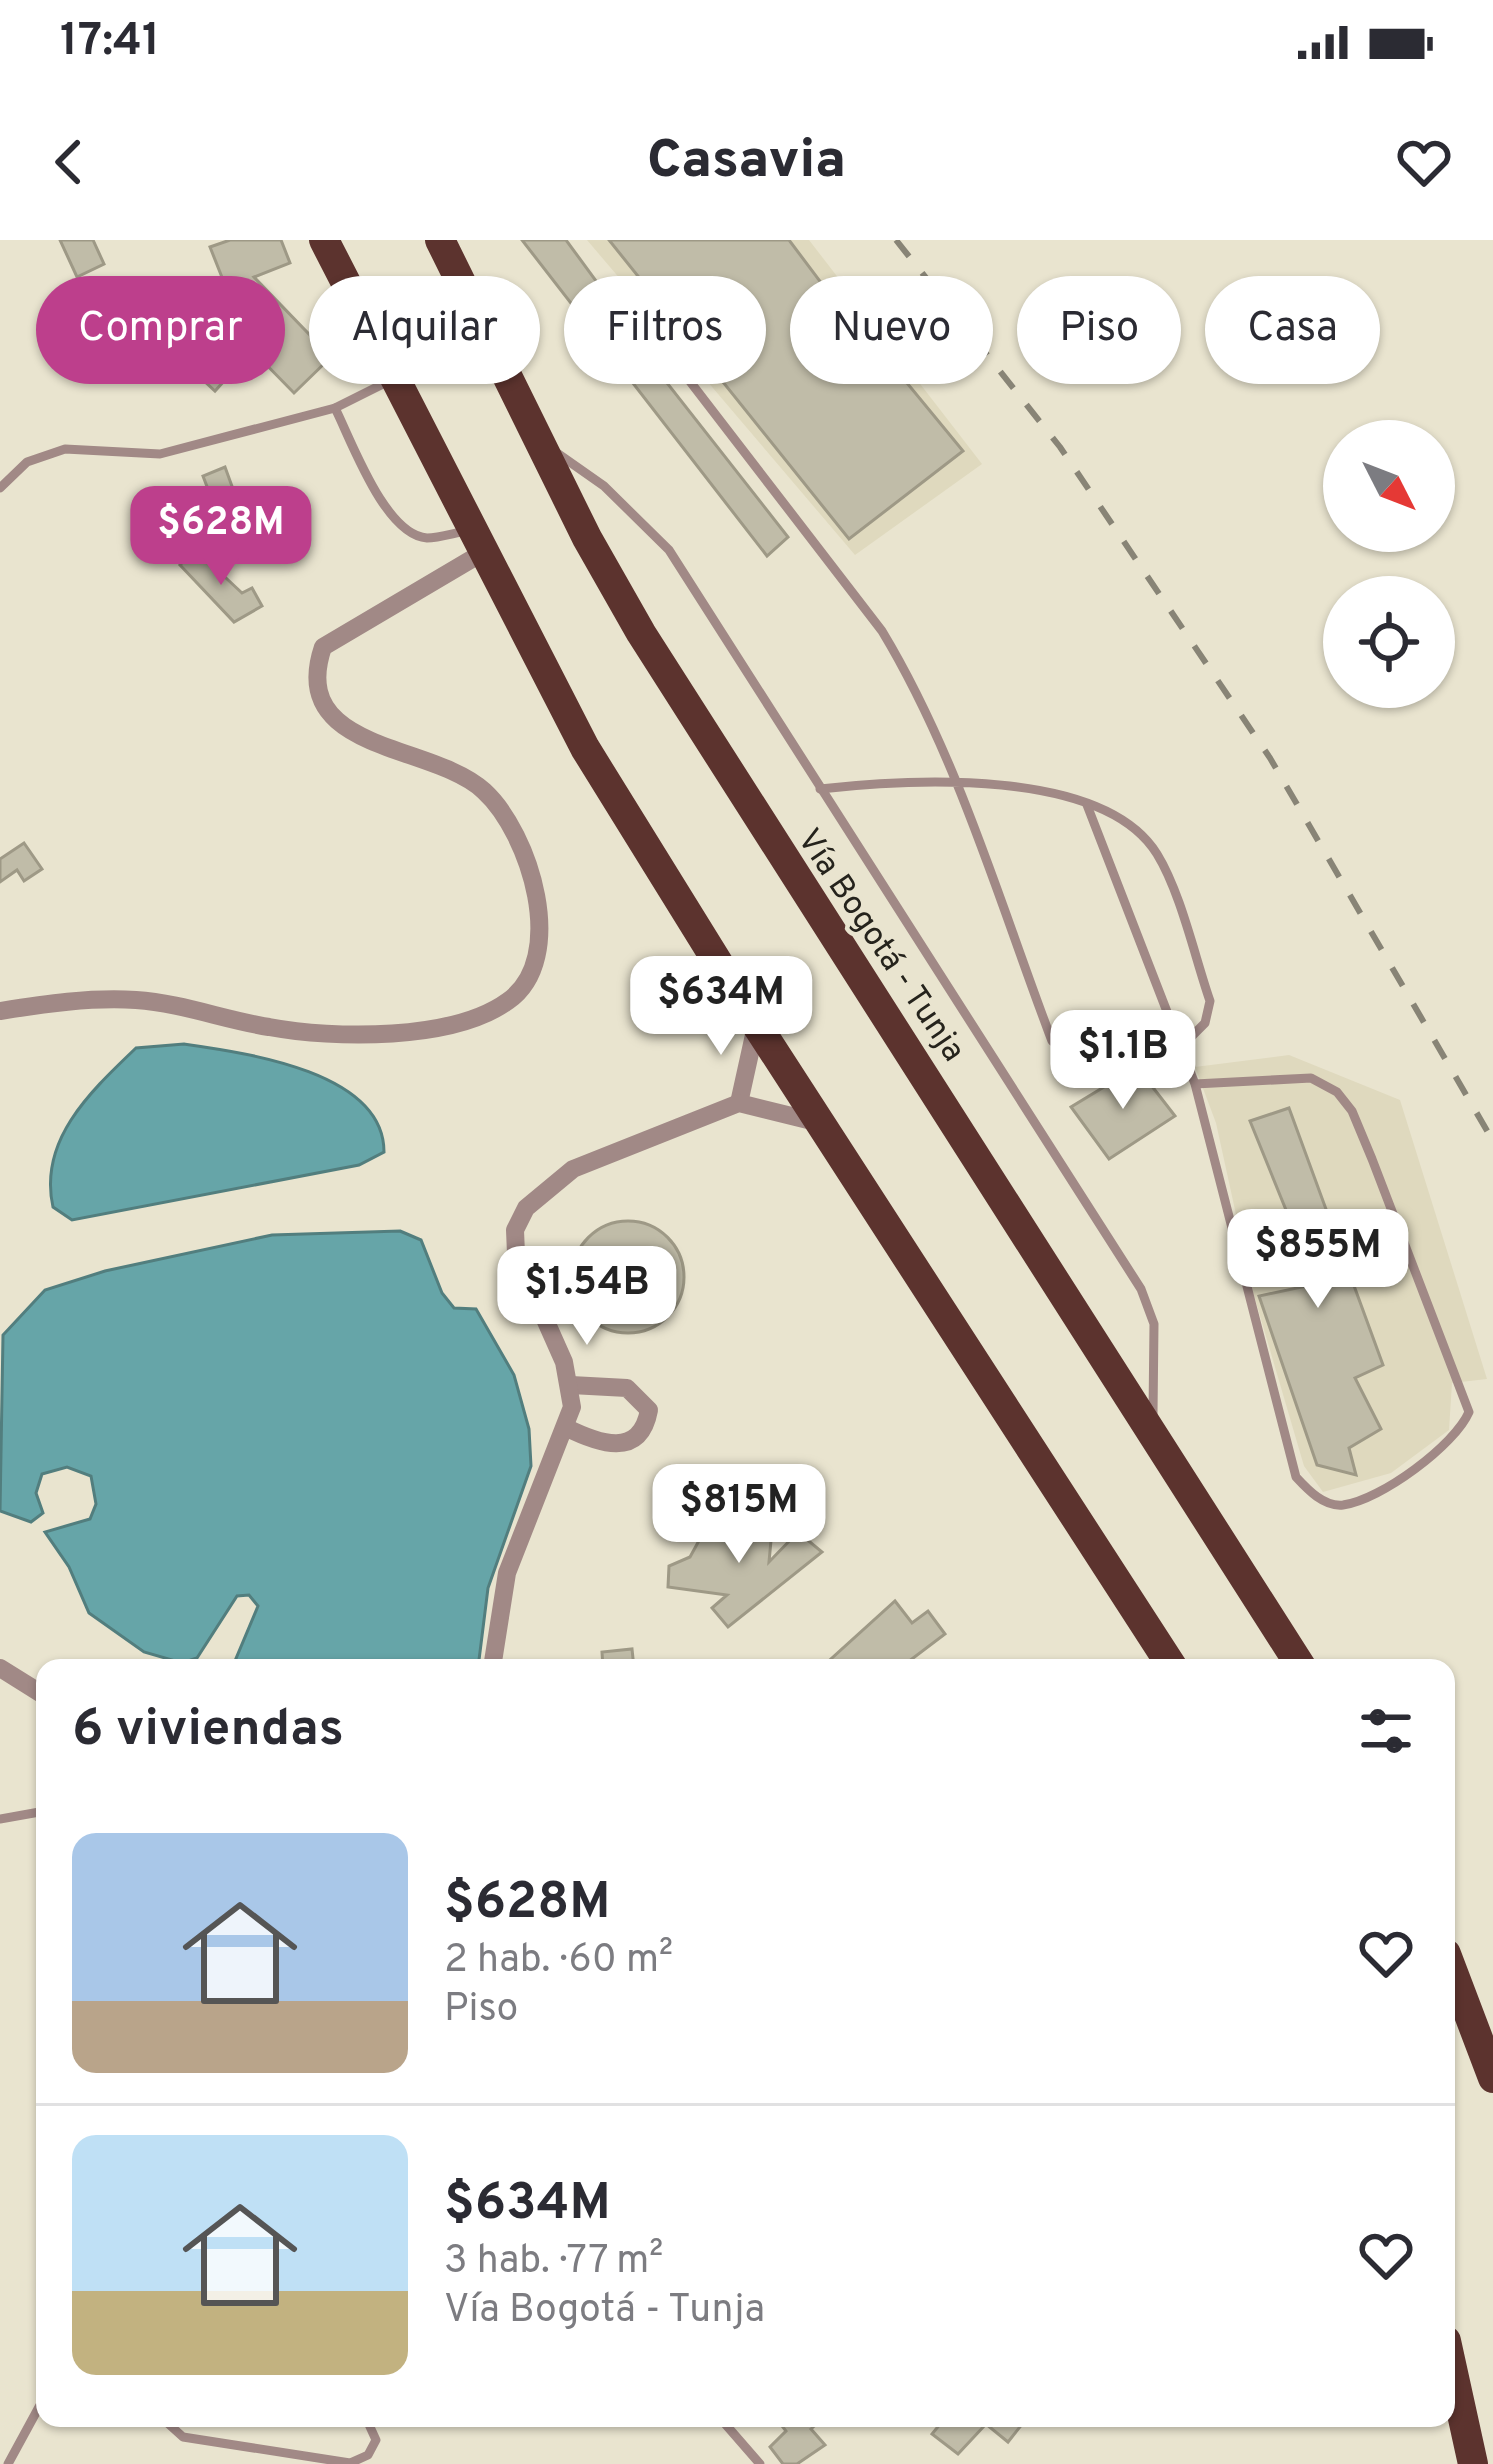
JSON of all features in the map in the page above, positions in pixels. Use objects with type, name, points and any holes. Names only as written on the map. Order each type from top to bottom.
[{"type":"highway","points":[[325,240],[343,276]]},
{"type":"highway","name":"Vía Bogotá - Tunja","points":[[440,240],[640,633],[758,824],[922,1066],[1296,1659]]},
{"type":"highway","points":[[397,384],[585,748],[756,1024],[1167,1659]]},
{"type":"highway","points":[[1455,1978],[1493,2078]]},
{"type":"highway","points":[[1455,2382],[1473,2464]]},
{"type":"street","points":[[0,1011],[135,1000],[270,1028],[377,1034],[458,1023],[490,1014],[514,998],[536,970],[541,945],[538,903],[508,817],[482,788],[451,770],[357,736],[317,693],[315,669],[323,647],[343,631],[476,541]]},
{"type":"street","points":[[739,1103],[756,1024]]},
{"type":"street","points":[[493,1659],[507,1573],[565,1427],[571,1385],[516,1255],[515,1230],[526,1208],[573,1169],[739,1103],[823,1124]]},
{"type":"street","points":[[565,1427],[602,1444],[622,1445],[635,1441],[649,1410],[627,1388],[571,1385]]},
{"type":"street","points":[[0,1668],[36,1690]]},
{"type":"lane","points":[[0,488],[27,462],[65,449],[160,454],[335,408],[382,384]]},
{"type":"lane","points":[[693,384],[882,631],[914,685],[953,779],[1052,1041],[1096,1066],[1178,1050],[1205,1023],[1210,1001],[1158,856],[1135,829],[1107,810],[953,779],[820,789]]},
{"type":"lane","points":[[335,408],[387,511],[405,528],[425,538],[476,541]]},
{"type":"lane","points":[[538,439],[604,487],[669,550],[1141,1289],[1154,1324],[1153,1432]]},
{"type":"lane","points":[[1087,805],[1195,1084],[1296,1478],[1326,1502],[1344,1505],[1441,1450],[1459,1435],[1469,1412],[1372,1159],[1337,1092],[1310,1078],[1195,1084]]},
{"type":"lane","points":[[0,1819],[36,1812]]},
{"type":"lane","points":[[8,2464],[36,2413]]},
{"type":"lane","points":[[172,2427],[183,2437],[350,2463],[368,2455],[376,2440],[370,2427]]},
{"type":"lane","points":[[728,2427],[760,2464]]},
{"type":"shaded area","points":[[587,240],[809,240],[837,276],[790,276],[790,384],[920,384],[982,464],[855,555],[710,384],[766,384],[766,276],[618,276]]},
{"type":"shaded area","points":[[1289,1055],[1400,1100],[1487,1379],[1452,1383],[1449,1430],[1391,1473],[1323,1492],[1304,1466],[1253,1292],[1216,1123],[1195,1067]]},
{"type":"water","points":[[184,1044],[275,1061],[337,1085],[362,1103],[378,1125],[384,1152],[359,1165],[72,1220],[53,1207],[53,1160],[86,1100],[136,1048]]},
{"type":"water","points":[[400,1231],[421,1240],[442,1293],[454,1308],[476,1309],[514,1375],[529,1429],[531,1466],[488,1588],[479,1659],[236,1659],[258,1606],[249,1595],[237,1596],[197,1658],[168,1659],[144,1652],[89,1613],[69,1567],[45,1532],[90,1519],[96,1504],[91,1476],[67,1467],[42,1474],[36,1493],[43,1513],[31,1522],[0,1511],[3,1335],[45,1290],[105,1271],[272,1235]]},
{"type":"building","points":[[60,240],[93,240],[104,264],[77,276]]},
{"type":"building","points":[[230,240],[281,240],[290,263],[257,276],[221,276],[210,247]]},
{"type":"building","points":[[522,240],[566,240],[592,276],[564,276],[564,294]]},
{"type":"building","points":[[609,240],[789,240],[816,276],[790,276],[790,384],[908,384],[963,451],[849,539],[725,384],[766,384],[766,276],[638,276]]},
{"type":"building","points":[[285,309],[309,334],[309,378],[294,393],[285,384]]},
{"type":"building","points":[[634,384],[668,384],[788,537],[767,556]]},
{"type":"building","points":[[225,467],[233,489],[211,497],[203,476]]},
{"type":"building","points":[[195,549],[242,593],[252,588],[262,606],[234,622],[180,565]]},
{"type":"building","points":[[24,843],[42,869],[24,881],[17,870],[0,882],[0,859]]},
{"type":"building","points":[[1137,1067],[1175,1116],[1109,1159],[1071,1107]]},
{"type":"building","points":[[1289,1108],[1383,1365],[1355,1378],[1381,1429],[1349,1448],[1356,1475],[1317,1465],[1259,1296],[1316,1284],[1250,1121]]},
{"type":"building","points":[[628,1221],[649,1225],[668,1237],[680,1256],[684,1277],[680,1298],[668,1317],[649,1329],[628,1333],[607,1329],[588,1317],[576,1298],[572,1277],[576,1256],[588,1237],[607,1225]]},
{"type":"building","points":[[727,1507],[734,1528],[772,1530],[769,1562],[798,1532],[822,1552],[728,1627],[712,1608],[727,1595],[668,1587],[669,1566],[690,1557],[712,1517]]},
{"type":"building","points":[[895,1601],[912,1623],[928,1611],[945,1634],[912,1659],[831,1659]]},
{"type":"building","points":[[632,1649],[633,1659],[602,1659],[602,1652]]},
{"type":"building","points":[[783,2427],[813,2427],[825,2445],[797,2464],[783,2464],[770,2447],[786,2431]]},
{"type":"building","points":[[938,2427],[983,2427],[958,2454],[932,2434]]},
{"type":"building","points":[[990,2427],[1020,2427],[1008,2442]]},
{"type":"railway","points":[[896,240],[1060,447],[1270,758],[1493,1141]]}]
